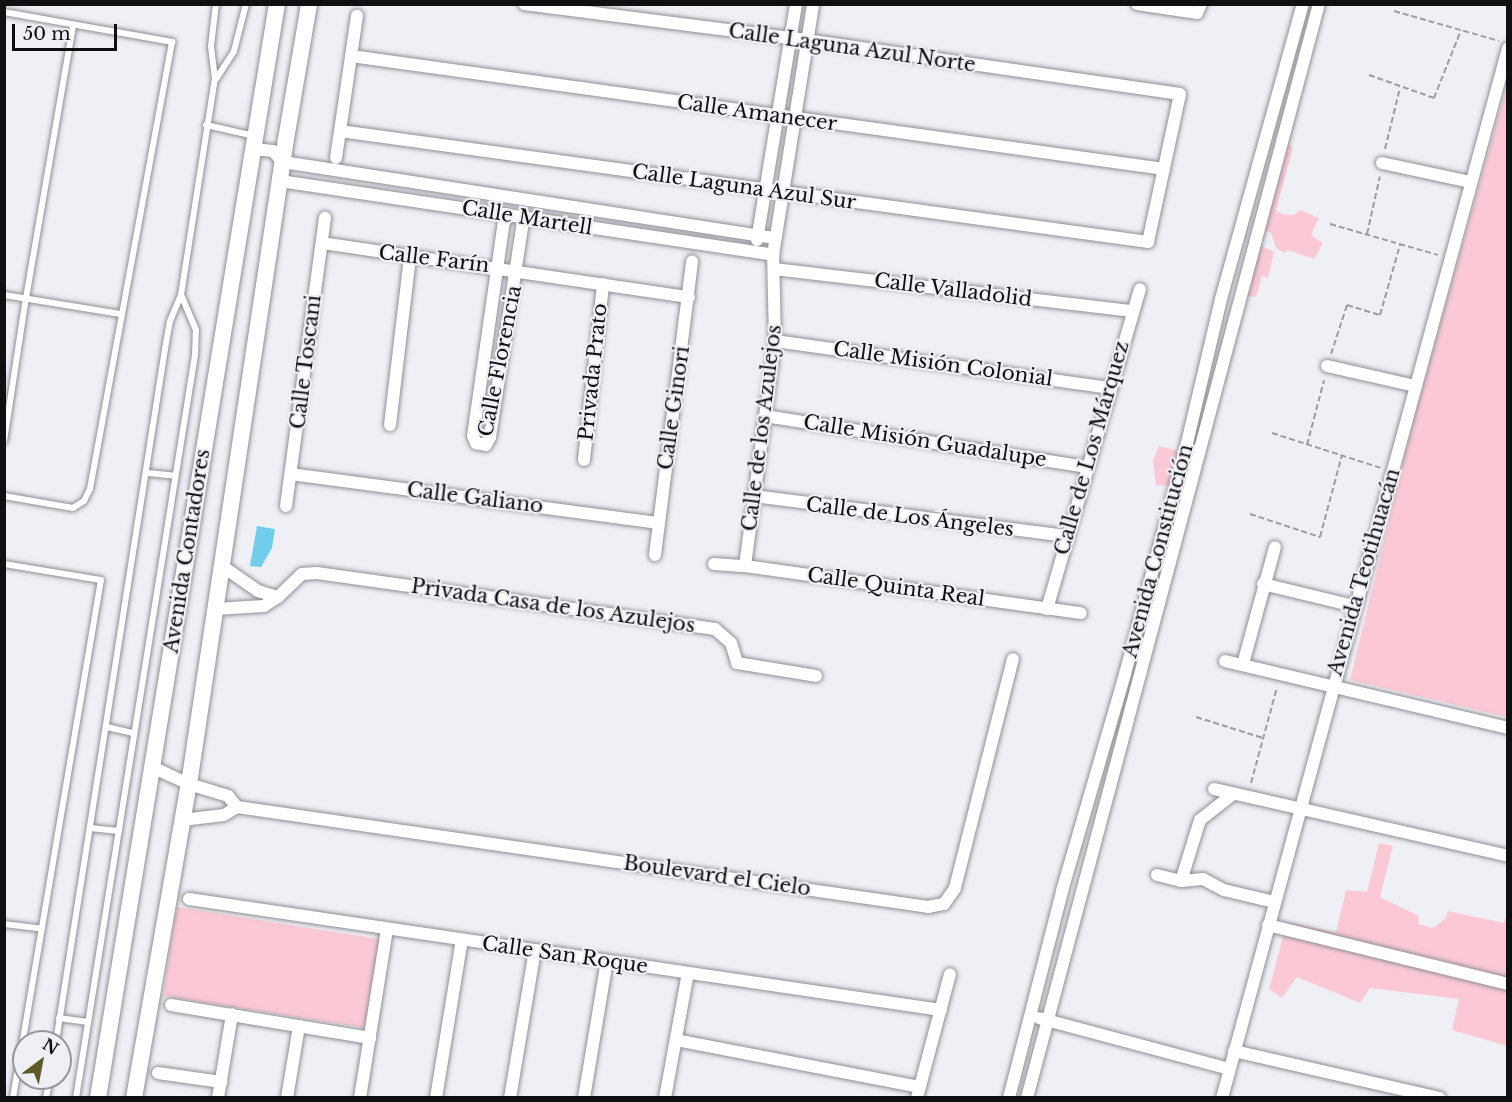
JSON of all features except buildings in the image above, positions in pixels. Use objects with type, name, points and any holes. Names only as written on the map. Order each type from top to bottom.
[{"type":"main road","name":"Avenida Contadores","points":[[98,1098],[277,4]]},
{"type":"main road","name":"Avenida Contadores","points":[[134,1098],[189,784],[309,4]]},
{"type":"street","name":"Calle Laguna Azul Norte","points":[[524,4],[807,40],[1180,94],[1164,169]]},
{"type":"street","points":[[755,252],[796,4]]},
{"type":"street","name":"Calle de los Azulejos","points":[[745,566],[775,341],[773,255],[775,238],[813,4]]},
{"type":"street","points":[[1137,4],[1199,9]]},
{"type":"street","name":"Avenida Constitución","points":[[1009,1098],[1029,1016],[1125,674],[1202,378],[1304,4]]},
{"type":"street","name":"Avenida Constitución","points":[[1027,1098],[1319,4]]},
{"type":"street","points":[[336,158],[357,16]]},
{"type":"street","name":"Avenida Teotihuacán","points":[[1222,1098],[1354,606],[1508,48]]},
{"type":"street","name":"Calle Amanecer","points":[[351,56],[1164,169]]},
{"type":"street","points":[[1284,73],[1299,77]]},
{"type":"street","name":"Calle Laguna Azul Sur","points":[[340,131],[1148,242],[1164,169]]},
{"type":"street","name":"Calle Martell","points":[[254,142],[273,151],[283,162],[775,238]]},
{"type":"street","points":[[1382,163],[1471,182]]},
{"type":"street","name":"Calle Martell","points":[[280,181],[773,255]]},
{"type":"street","points":[[475,210],[477,192]]},
{"type":"street","points":[[569,224],[572,206]]},
{"type":"street","name":"Calle Florencia","points":[[505,214],[473,441],[486,445],[517,270],[524,216]]},
{"type":"street","name":"Calle Toscani","points":[[286,506],[325,218]]},
{"type":"street","name":"Calle Farín","points":[[322,243],[410,257],[499,267],[689,297]]},
{"type":"street","points":[[390,425],[410,257]]},
{"type":"street","name":"Calle Ginori","points":[[655,555],[692,261]]},
{"type":"street","name":"Calle Valladolid","points":[[774,269],[1133,310]]},
{"type":"street","name":"Privada Prato","points":[[584,460],[603,284]]},
{"type":"street","name":"Calle de Los Márquez","points":[[1047,609],[1086,466],[1140,289]]},
{"type":"street","name":"Calle Misión Colonial","points":[[775,341],[1111,388]]},
{"type":"street","points":[[485,358],[502,359]]},
{"type":"street","points":[[1328,366],[1415,386]]},
{"type":"street","points":[[1202,378],[1218,383]]},
{"type":"street","name":"Calle Misión Guadalupe","points":[[765,416],[1086,466]]},
{"type":"street","name":"Calle Galiano","points":[[291,474],[659,522]]},
{"type":"street","name":"Calle de Los Ángeles","points":[[754,496],[1066,536]]},
{"type":"street","points":[[1243,664],[1263,584],[1275,547]]},
{"type":"street","name":"Calle Quinta Real","points":[[714,564],[745,566],[1081,613]]},
{"type":"street","points":[[222,566],[258,591],[278,597]]},
{"type":"street","name":"Privada Casa de los Azulejos","points":[[278,597],[302,574],[317,573],[715,629],[731,643],[737,663],[816,676]]},
{"type":"street","points":[[1263,584],[1354,606]]},
{"type":"street","points":[[215,609],[264,606],[278,597]]},
{"type":"street","name":"Boulevard el Cielo","points":[[182,820],[224,815],[237,807],[928,907],[945,904],[955,888],[1013,659]]},
{"type":"street","points":[[1225,661],[1333,684],[1508,728]]},
{"type":"street","points":[[1125,674],[1139,677]]},
{"type":"street","name":"Boulevard el Cielo","points":[[152,767],[189,784],[228,796],[237,807]]},
{"type":"street","points":[[1214,789],[1508,856]]},
{"type":"street","points":[[1181,881],[1200,820],[1233,794]]},
{"type":"street","points":[[1157,875],[1181,881],[1203,879],[1224,890],[1274,902]]},
{"type":"street","name":"Calle San Roque","points":[[189,898],[941,1010]]},
{"type":"street","points":[[1269,925],[1508,984]]},
{"type":"street","points":[[360,1098],[387,928]]},
{"type":"street","points":[[436,1098],[462,940]]},
{"type":"street","points":[[510,1098],[535,950]]},
{"type":"street","points":[[584,1098],[607,961]]},
{"type":"street","points":[[665,1098],[688,973]]},
{"type":"street","points":[[676,1040],[919,1092],[950,974]]},
{"type":"street","points":[[171,1005],[370,1038]]},
{"type":"street","points":[[218,1098],[232,1014]]},
{"type":"street","points":[[1029,1016],[1229,1069]]},
{"type":"street","points":[[287,1098],[299,1026]]},
{"type":"street","points":[[1234,1051],[1440,1098]]},
{"type":"street","points":[[158,1073],[221,1082]]},
{"type":"lane","points":[[58,1030],[148,473],[170,321],[181,295],[206,125],[215,80],[211,46],[216,4]]},
{"type":"lane","points":[[215,80],[234,51],[246,4]]},
{"type":"lane","points":[[4,12],[172,42],[120,314],[90,489],[84,501],[73,508],[4,496]]},
{"type":"lane","points":[[4,441],[73,25]]},
{"type":"lane","points":[[206,125],[254,142]]},
{"type":"lane","points":[[4,295],[120,314]]},
{"type":"lane","points":[[76,1098],[195,355],[196,330],[181,295]]},
{"type":"lane","points":[[148,473],[175,476]]},
{"type":"lane","points":[[4,564],[101,580],[13,1098]]},
{"type":"lane","points":[[107,727],[134,733]]},
{"type":"lane","points":[[90,828],[119,831]]},
{"type":"lane","points":[[4,924],[42,929]]},
{"type":"lane","points":[[60,1018],[88,1022]]},
{"type":"path","points":[[1394,11],[1508,43]]},
{"type":"path","points":[[1369,75],[1434,98],[1461,30]]},
{"type":"path","points":[[1330,225],[1450,259]]},
{"type":"path","points":[[1347,305],[1380,315],[1400,245]]},
{"type":"path","points":[[1272,433],[1392,472]]},
{"type":"path","points":[[1250,514],[1320,537],[1342,456]]},
{"type":"path","points":[[1248,797],[1280,673]]},
{"type":"path","points":[[1196,717],[1263,738]]},
{"type":"shaded area","points":[[1507,86],[1507,717],[1350,680],[1414,419]]},
{"type":"shaded area","points":[[1289,144],[1293,148],[1276,210],[1282,214],[1294,215],[1300,210],[1319,218],[1311,235],[1323,243],[1314,259],[1288,250],[1285,253],[1276,248],[1271,233],[1264,229]]},
{"type":"shaded area","points":[[1261,246],[1274,252],[1268,278],[1262,276],[1256,297],[1248,296]]},
{"type":"shaded area","points":[[1159,446],[1179,451],[1169,486],[1156,485],[1153,461]]},
{"type":"shaded area","points":[[1379,843],[1393,846],[1380,897],[1419,916],[1418,924],[1433,928],[1446,918],[1448,911],[1504,923],[1507,913],[1507,1046],[1452,1030],[1459,999],[1370,988],[1360,1003],[1297,977],[1282,998],[1269,989],[1287,922],[1336,932],[1346,890],[1367,892]]},
{"type":"shaded area","points":[[177,907],[380,939],[366,1028],[163,996]]},
{"type":"water","points":[[257,526],[275,529],[272,548],[261,567],[250,566]]}]
